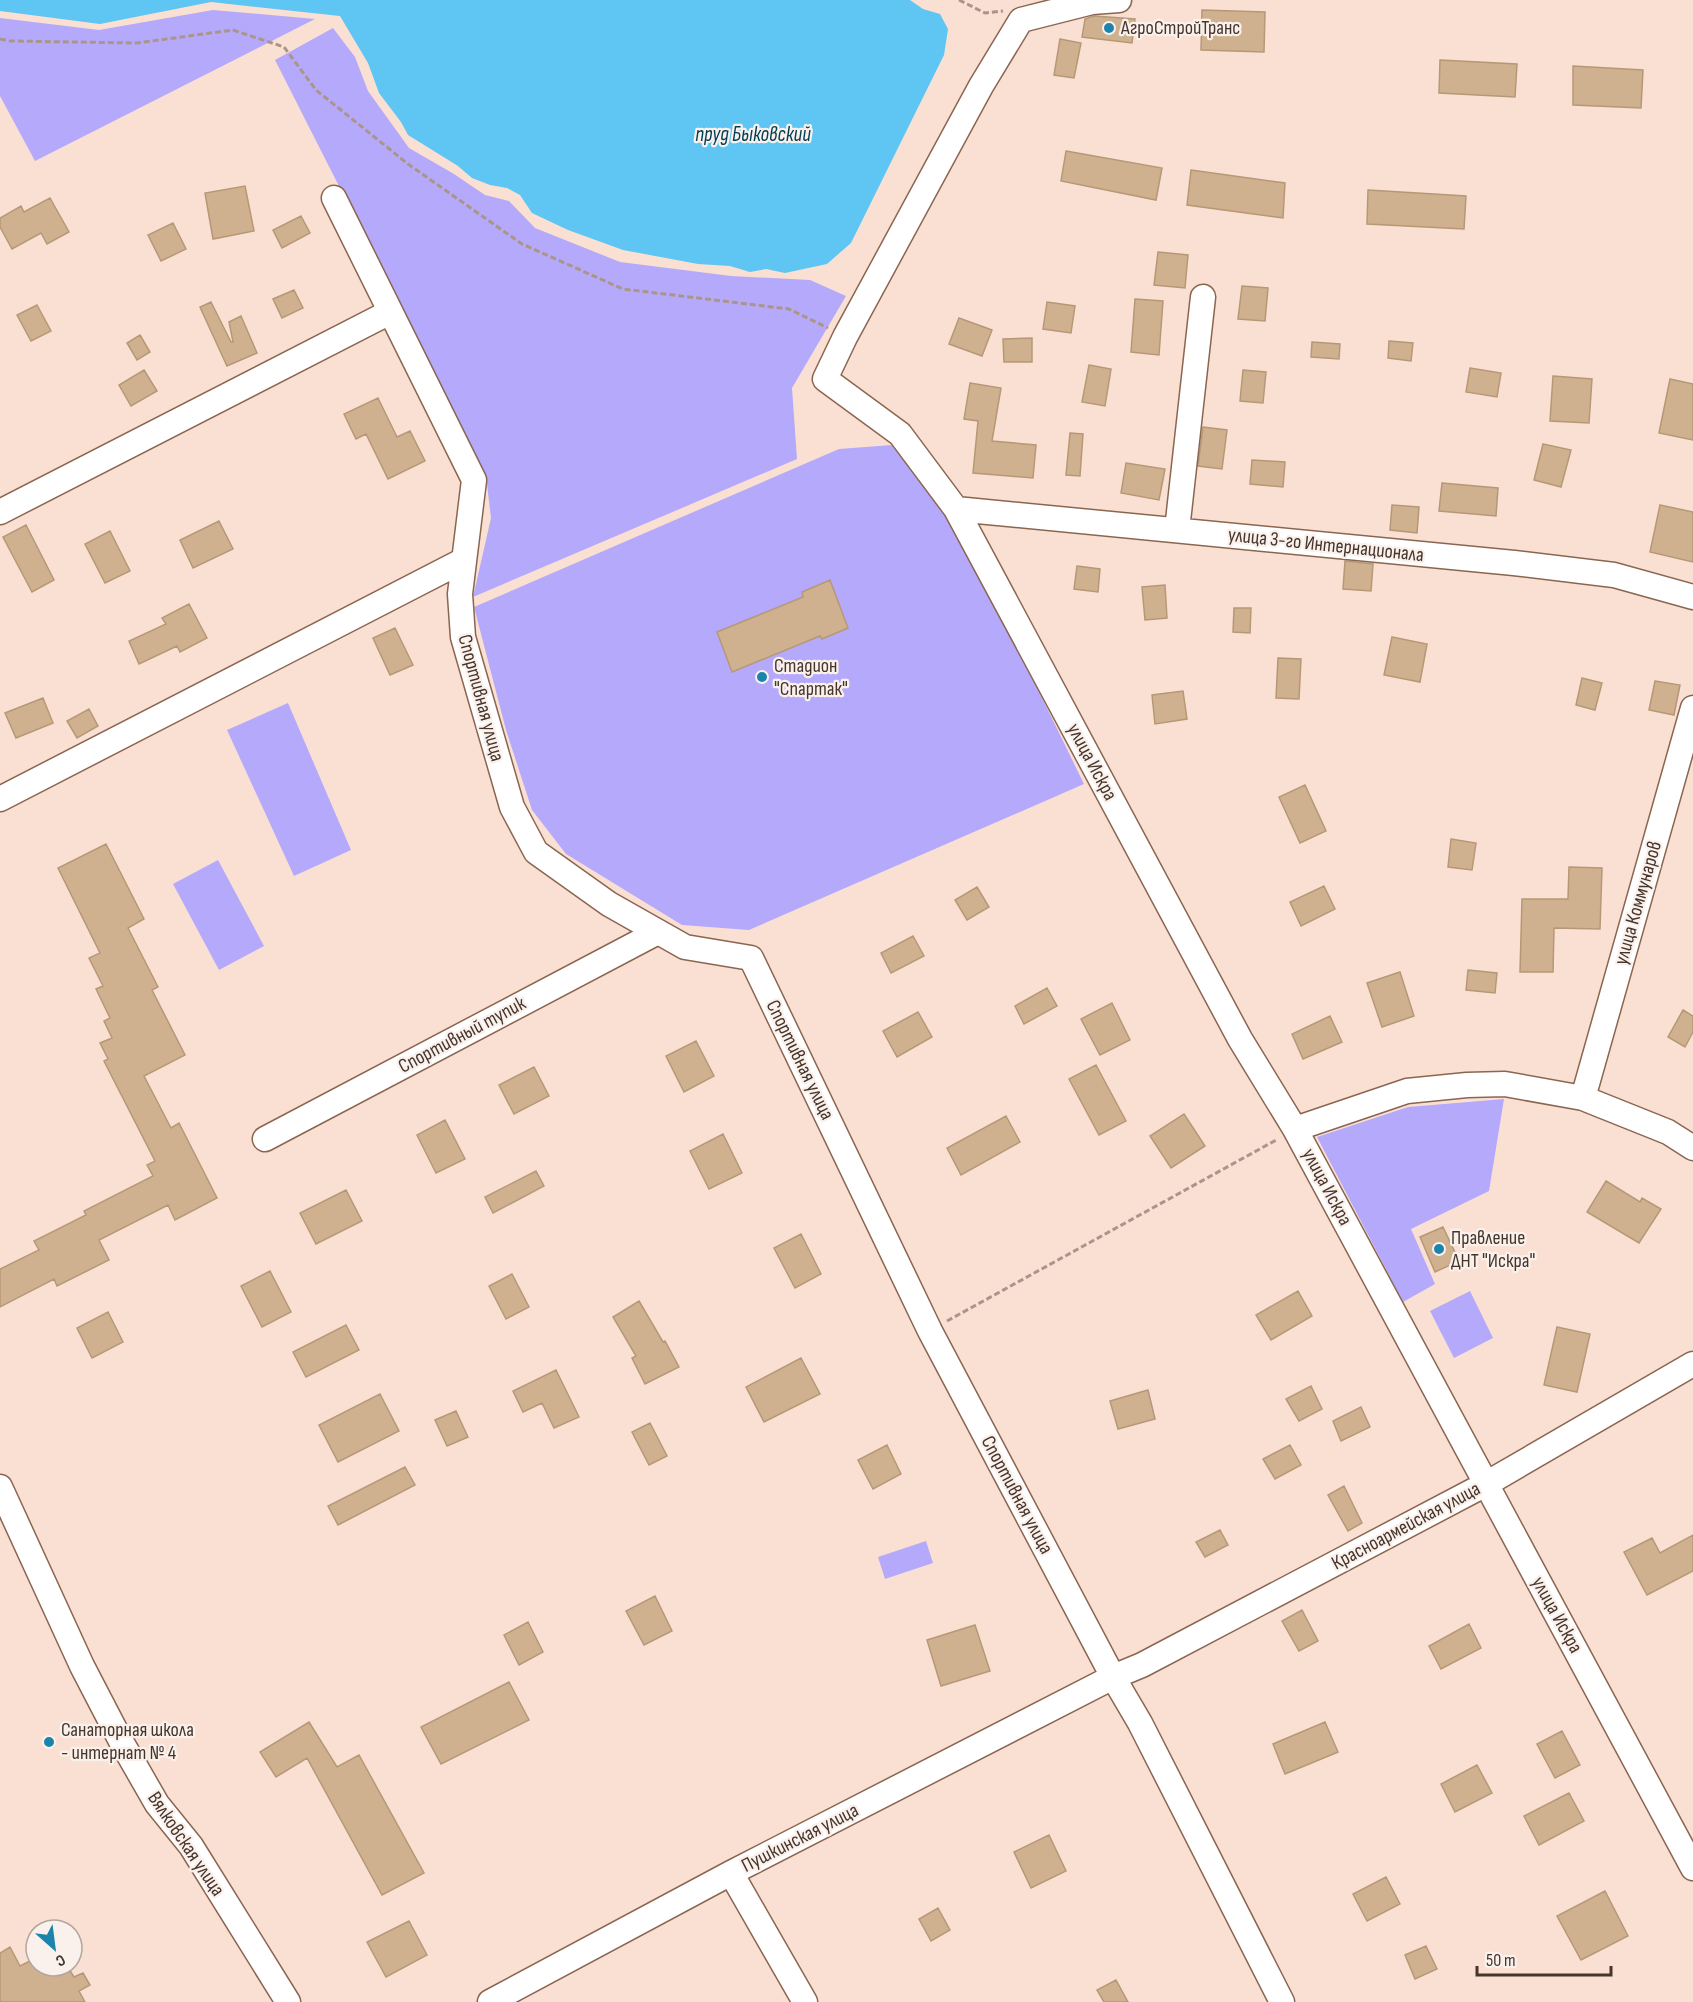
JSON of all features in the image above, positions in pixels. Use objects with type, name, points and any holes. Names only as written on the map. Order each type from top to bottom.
[{"type":"street","points":[[846,337],[981,86],[1021,20],[1092,2],[1119,0]]},
{"type":"street","name":"Спортивная улица","points":[[334,198],[474,480],[460,594],[463,637],[512,807],[536,852],[609,904],[685,947],[751,958],[930,1330],[1113,1677],[1140,1723],[1282,2002]]},
{"type":"street","points":[[1176,530],[1203,297]]},
{"type":"street","points":[[0,512],[390,312]]},
{"type":"street","name":"улица Искра","points":[[846,337],[825,379],[900,434],[956,509],[1240,1039],[1295,1129],[1693,1868]]},
{"type":"street","name":"улица 3-го Интернационала","points":[[956,509],[1503,562],[1614,575],[1693,597]]},
{"type":"street","points":[[0,799],[464,560]]},
{"type":"street","name":"улица Коммунаров","points":[[1583,1098],[1693,708]]},
{"type":"street","name":"Спортивный тупик","points":[[265,1139],[658,932]]},
{"type":"street","points":[[1295,1129],[1407,1091],[1505,1084],[1583,1098],[1668,1132],[1693,1148]]},
{"type":"street","name":"Красноармейская улица","points":[[1113,1677],[1142,1665],[1486,1484],[1693,1364]]},
{"type":"street","name":"Вялковская улица","points":[[0,1487],[82,1666],[122,1743],[157,1804],[191,1846],[288,2002]]},
{"type":"street","name":"Пушкинская улица","points":[[490,2002],[731,1873],[1113,1677]]},
{"type":"street","points":[[731,1873],[805,2002]]},
{"type":"path","points":[[0,39],[137,43],[233,30],[284,47],[316,90],[408,164],[522,244],[623,289],[789,309],[846,337]]},
{"type":"path","points":[[930,1330],[1295,1129]]},
{"type":"shaded area","points":[[213,10],[315,19],[35,161],[0,96],[0,18],[99,30]]},
{"type":"shaded area","points":[[333,28],[355,57],[368,91],[409,148],[485,195],[509,201],[535,228],[620,262],[731,276],[810,280],[846,296],[792,388],[797,459],[473,597],[491,518],[486,476],[275,60]]},
{"type":"shaded area","name":"Стадион \"Спартак\"","points":[[892,445],[948,518],[1006,624],[1084,784],[749,930],[682,925],[566,854],[532,810],[506,730],[474,607],[839,449]]},
{"type":"shaded area","points":[[288,703],[351,850],[294,876],[227,730]]},
{"type":"shaded area","points":[[218,860],[264,946],[219,970],[173,884]]},
{"type":"shaded area","points":[[1504,1099],[1489,1191],[1411,1229],[1435,1284],[1403,1302],[1317,1137],[1408,1107]]},
{"type":"shaded area","points":[[1470,1291],[1493,1338],[1454,1358],[1430,1311]]},
{"type":"shaded area","points":[[926,1541],[933,1563],[885,1579],[878,1557]]},
{"type":"water","name":"пруд Быковский","points":[[0,0],[910,0],[923,9],[940,14],[948,29],[944,55],[851,243],[827,264],[785,273],[766,269],[750,272],[730,266],[698,264],[623,250],[568,230],[532,213],[520,195],[507,188],[472,178],[458,166],[408,135],[379,93],[368,63],[340,16],[211,2],[100,24],[0,11]]},
{"type":"building","points":[[1202,10],[1265,12],[1264,52],[1201,50]]},
{"type":"building","name":"АгроСтройТранс","points":[[1094,16],[1135,19],[1132,43],[1082,37],[1085,19]]},
{"type":"building","points":[[1060,39],[1081,43],[1074,78],[1054,75]]},
{"type":"building","points":[[1440,60],[1517,64],[1515,97],[1439,93]]},
{"type":"building","points":[[1573,66],[1643,70],[1641,108],[1573,105]]},
{"type":"building","points":[[1066,151],[1162,168],[1156,200],[1061,181]]},
{"type":"building","points":[[1191,170],[1285,183],[1283,218],[1187,205]]},
{"type":"building","points":[[245,186],[254,231],[213,239],[205,193]]},
{"type":"building","points":[[1368,190],[1466,196],[1464,229],[1367,224]]},
{"type":"building","points":[[50,198],[69,232],[47,244],[41,233],[12,249],[0,227],[0,218],[21,206],[24,212]]},
{"type":"building","points":[[301,216],[310,233],[282,248],[273,230]]},
{"type":"building","points":[[173,223],[186,249],[161,261],[148,235]]},
{"type":"building","points":[[1158,252],[1188,255],[1185,288],[1154,285]]},
{"type":"building","points":[[1242,286],[1268,288],[1265,321],[1238,319]]},
{"type":"building","points":[[294,290],[303,308],[282,318],[273,299]]},
{"type":"building","points":[[1135,299],[1163,301],[1159,355],[1131,352]]},
{"type":"building","points":[[211,302],[231,342],[233,342],[229,322],[241,316],[257,353],[227,366],[200,307]]},
{"type":"building","points":[[1047,302],[1075,306],[1071,333],[1043,329]]},
{"type":"building","points":[[37,305],[51,331],[31,341],[17,315]]},
{"type":"building","points":[[959,318],[992,330],[982,356],[949,344]]},
{"type":"building","points":[[140,335],[150,352],[137,360],[127,343]]},
{"type":"building","points":[[1032,338],[1032,362],[1004,362],[1003,339]]},
{"type":"building","points":[[1389,341],[1413,343],[1411,361],[1388,358]]},
{"type":"building","points":[[1312,342],[1340,344],[1339,359],[1311,357]]},
{"type":"building","points":[[1089,365],[1111,369],[1105,406],[1082,402]]},
{"type":"building","points":[[1470,368],[1501,373],[1497,397],[1466,392]]},
{"type":"building","points":[[144,370],[157,391],[131,406],[119,385]]},
{"type":"building","points":[[1243,370],[1266,372],[1263,403],[1240,401]]},
{"type":"building","points":[[1553,376],[1592,379],[1589,423],[1550,421]]},
{"type":"building","points":[[1670,379],[1693,384],[1693,440],[1659,433]]},
{"type":"building","points":[[970,383],[1001,388],[992,441],[1036,445],[1033,478],[973,473],[978,421],[964,419]]},
{"type":"building","points":[[378,398],[397,437],[410,431],[425,461],[388,479],[366,434],[356,439],[344,414]]},
{"type":"building","points":[[1203,427],[1227,430],[1222,469],[1198,466]]},
{"type":"building","points":[[1070,433],[1083,434],[1080,476],[1066,475]]},
{"type":"building","points":[[1543,444],[1571,450],[1561,487],[1534,480]]},
{"type":"building","points":[[1252,460],[1285,462],[1283,487],[1250,484]]},
{"type":"building","points":[[1126,463],[1165,469],[1159,500],[1121,493]]},
{"type":"building","points":[[1442,483],[1498,488],[1496,516],[1439,511]]},
{"type":"building","points":[[1392,505],[1419,507],[1417,533],[1390,530]]},
{"type":"building","points":[[1660,505],[1693,512],[1693,562],[1650,552]]},
{"type":"building","points":[[219,521],[233,549],[193,568],[180,540]]},
{"type":"building","points":[[26,525],[54,580],[32,592],[3,537]]},
{"type":"building","points":[[110,531],[130,571],[105,583],[85,544]]},
{"type":"building","points":[[1345,561],[1373,564],[1371,591],[1343,589]]},
{"type":"building","points":[[1077,566],[1100,569],[1098,592],[1074,589]]},
{"type":"building","points":[[830,580],[848,628],[822,639],[820,636],[732,672],[717,632],[803,597],[802,592]]},
{"type":"building","points":[[1165,585],[1167,618],[1145,620],[1142,587]]},
{"type":"building","points":[[189,604],[207,638],[180,652],[177,646],[139,664],[129,641],[166,624],[162,618]]},
{"type":"building","points":[[1234,608],[1251,608],[1250,633],[1233,632]]},
{"type":"building","points":[[395,628],[413,665],[390,675],[373,638]]},
{"type":"building","points":[[1392,637],[1427,644],[1420,682],[1384,675]]},
{"type":"building","points":[[1278,658],[1301,659],[1299,699],[1276,698]]},
{"type":"building","points":[[1582,678],[1602,683],[1595,710],[1576,705]]},
{"type":"building","points":[[1655,681],[1680,685],[1674,715],[1649,710]]},
{"type":"building","points":[[1183,691],[1187,719],[1155,724],[1152,695]]},
{"type":"building","points":[[43,698],[53,723],[16,738],[5,713]]},
{"type":"building","points":[[89,709],[98,726],[77,738],[67,721]]},
{"type":"building","points":[[1305,785],[1326,831],[1300,843],[1279,797]]},
{"type":"building","points":[[1451,839],[1476,843],[1472,870],[1448,867]]},
{"type":"building","points":[[106,844],[144,919],[128,928],[158,987],[152,990],[185,1055],[144,1076],[171,1128],[179,1123],[217,1198],[175,1220],[168,1205],[99,1240],[109,1260],[57,1286],[54,1279],[0,1307],[0,1269],[39,1250],[34,1241],[86,1215],[84,1211],[153,1176],[147,1165],[155,1161],[104,1061],[108,1059],[100,1043],[112,1038],[104,1021],[110,1018],[96,989],[103,986],[89,958],[100,953],[58,868]]},
{"type":"building","points":[[1569,867],[1602,868],[1600,929],[1554,928],[1553,972],[1520,972],[1522,899],[1568,899]]},
{"type":"building","points":[[1324,886],[1335,909],[1301,926],[1290,902]]},
{"type":"building","points":[[977,887],[989,907],[967,920],[955,900]]},
{"type":"building","points":[[913,936],[924,956],[891,973],[881,953]]},
{"type":"building","points":[[1468,970],[1497,973],[1495,993],[1466,990]]},
{"type":"building","points":[[1400,972],[1414,1016],[1382,1027],[1367,983]]},
{"type":"building","points":[[1047,988],[1057,1006],[1024,1024],[1015,1006]]},
{"type":"building","points":[[1112,1003],[1130,1040],[1100,1055],[1081,1019]]},
{"type":"building","points":[[1683,1010],[1693,1016],[1693,1032],[1685,1047],[1668,1037]]},
{"type":"building","points":[[918,1012],[932,1037],[897,1057],[883,1031]]},
{"type":"building","points":[[1330,1016],[1342,1042],[1303,1059],[1292,1034]]},
{"type":"building","points":[[696,1041],[714,1076],[684,1092],[666,1056]]},
{"type":"building","points":[[1096,1065],[1126,1121],[1099,1135],[1069,1079]]},
{"type":"building","points":[[534,1067],[549,1096],[514,1114],[499,1085]]},
{"type":"building","points":[[1184,1114],[1205,1146],[1171,1168],[1150,1136]]},
{"type":"building","points":[[1006,1116],[1020,1142],[961,1175],[947,1148]]},
{"type":"building","points":[[445,1120],[465,1159],[436,1173],[417,1135]]},
{"type":"building","points":[[723,1134],[742,1173],[709,1189],[690,1151]]},
{"type":"building","points":[[536,1171],[544,1186],[493,1213],[485,1197]]},
{"type":"building","points":[[1606,1181],[1640,1202],[1642,1198],[1661,1209],[1639,1243],[1587,1212]]},
{"type":"building","points":[[346,1190],[362,1221],[316,1244],[300,1213]]},
{"type":"building","name":"Правление ДНТ \"Искра\"","points":[[1443,1227],[1459,1261],[1435,1272],[1420,1237]]},
{"type":"building","points":[[801,1234],[821,1274],[795,1288],[774,1248]]},
{"type":"building","points":[[270,1271],[291,1312],[262,1327],[241,1286]]},
{"type":"building","points":[[512,1274],[529,1307],[506,1319],[489,1286]]},
{"type":"building","points":[[1298,1291],[1312,1316],[1271,1340],[1256,1315]]},
{"type":"building","points":[[639,1301],[679,1367],[645,1384],[632,1358],[636,1356],[613,1317]]},
{"type":"building","points":[[108,1312],[123,1342],[92,1358],[77,1328]]},
{"type":"building","points":[[346,1325],[359,1350],[306,1377],[293,1352]]},
{"type":"building","points":[[1557,1327],[1590,1334],[1577,1392],[1544,1385]]},
{"type":"building","points":[[801,1358],[820,1394],[764,1422],[746,1387]]},
{"type":"building","points":[[556,1370],[579,1417],[554,1428],[542,1403],[523,1412],[513,1391]]},
{"type":"building","points":[[1311,1386],[1322,1409],[1299,1421],[1286,1399]]},
{"type":"building","points":[[1148,1390],[1155,1419],[1118,1429],[1110,1401]]},
{"type":"building","points":[[380,1394],[399,1431],[338,1462],[319,1425]]},
{"type":"building","points":[[1361,1407],[1370,1427],[1341,1441],[1333,1421]]},
{"type":"building","points":[[456,1411],[468,1437],[447,1446],[435,1420]]},
{"type":"building","points":[[650,1423],[667,1456],[649,1465],[632,1432]]},
{"type":"building","points":[[887,1445],[901,1474],[873,1489],[858,1460]]},
{"type":"building","points":[[1290,1445],[1301,1465],[1275,1479],[1263,1459]]},
{"type":"building","points":[[405,1467],[415,1485],[338,1525],[328,1506]]},
{"type":"building","points":[[1344,1486],[1362,1523],[1348,1531],[1328,1495]]},
{"type":"building","points":[[1220,1530],[1228,1545],[1205,1557],[1196,1542]]},
{"type":"building","points":[[1693,1535],[1693,1571],[1647,1595],[1624,1552],[1652,1538],[1660,1553]]},
{"type":"building","points":[[655,1596],[672,1631],[644,1645],[626,1611]]},
{"type":"building","points":[[1302,1610],[1318,1641],[1299,1651],[1282,1621]]},
{"type":"building","points":[[528,1622],[543,1652],[519,1665],[504,1635]]},
{"type":"building","points":[[1469,1624],[1481,1648],[1441,1669],[1429,1646]]},
{"type":"building","points":[[975,1625],[990,1671],[941,1686],[927,1640]]},
{"type":"building","points":[[509,1682],[529,1720],[441,1764],[421,1727]]},
{"type":"building","points":[[309,1722],[337,1767],[359,1755],[424,1873],[382,1895],[307,1758],[276,1777],[260,1752]]},
{"type":"building","points":[[1325,1722],[1338,1752],[1285,1774],[1273,1744]]},
{"type":"building","points":[[1562,1731],[1580,1765],[1555,1778],[1537,1744]]},
{"type":"building","points":[[1477,1765],[1492,1793],[1455,1812],[1441,1784]]},
{"type":"building","points":[[1569,1793],[1584,1821],[1539,1845],[1524,1816]]},
{"type":"building","points":[[1049,1835],[1066,1871],[1031,1888],[1014,1852]]},
{"type":"building","points":[[1386,1877],[1400,1904],[1367,1921],[1353,1894]]},
{"type":"building","points":[[1605,1891],[1628,1936],[1581,1960],[1557,1916]]},
{"type":"building","points":[[938,1908],[950,1930],[931,1941],[919,1919]]},
{"type":"building","points":[[409,1921],[427,1955],[386,1977],[367,1942]]},
{"type":"building","points":[[1426,1946],[1437,1969],[1415,1979],[1405,1955]]},
{"type":"building","points":[[10,1947],[20,1966],[24,1964],[24,1978],[84,1978],[84,1975],[90,1985],[79,1991],[85,2002],[0,2002],[0,1953]]},
{"type":"building","points":[[1116,1980],[1128,2002],[1104,2002],[1097,1990]]},
{"type":"place","name":"АгроСтройТранс","points":[[1109,28]]},
{"type":"place","name":"Стадион \"Спартак\"","points":[[762,677]]},
{"type":"place","name":"Правление ДНТ \"Искра\"","points":[[1439,1249]]},
{"type":"place","name":"Санаторная школа - интернат № 4","points":[[49,1742]]}]
